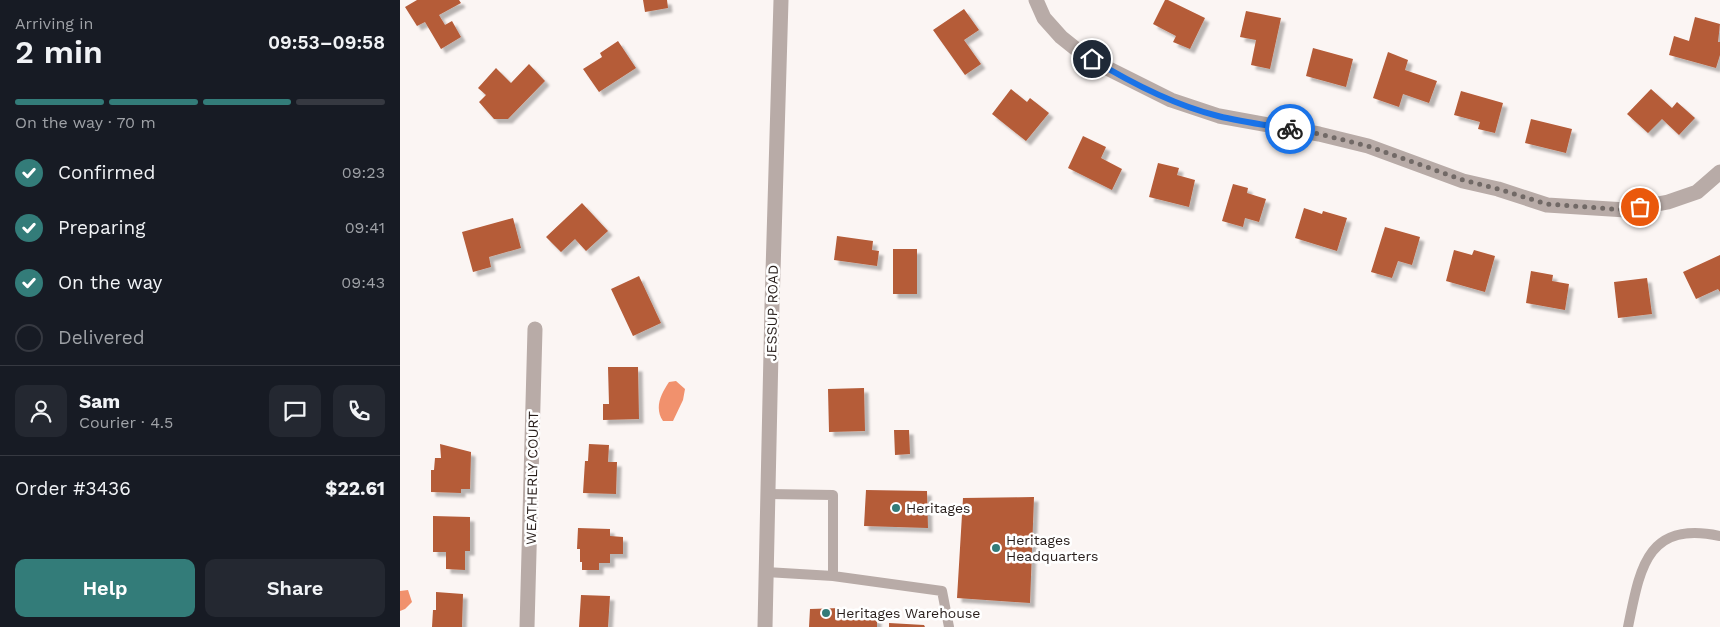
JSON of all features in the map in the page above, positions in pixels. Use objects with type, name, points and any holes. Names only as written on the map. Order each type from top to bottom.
[{"type":"street","name":"JESSUP ROAD","points":[[765,627],[772,286],[781,0]]},
{"type":"street","points":[[1036,0],[1044,18],[1061,37],[1081,53],[1171,100],[1219,116],[1319,134],[1368,146],[1463,180],[1547,204],[1626,210],[1660,204],[1697,192],[1720,172]]},
{"type":"street","name":"WEATHERLY COURT","points":[[528,627],[535,329]]},
{"type":"lane","points":[[768,494],[833,496],[833,576]]},
{"type":"lane","points":[[1628,627],[1637,586],[1646,560],[1661,542],[1683,532],[1720,536]]},
{"type":"lane","points":[[766,572],[833,576],[942,591],[949,627]]},
{"type":"shaded area","points":[[676,381],[685,389],[683,400],[673,421],[663,421],[659,411],[661,396],[669,382]]},
{"type":"shaded area","points":[[408,590],[412,602],[400,611],[400,591]]},
{"type":"building","points":[[417,0],[459,0],[461,3],[439,15],[445,25],[452,21],[461,37],[441,49],[425,22],[417,26],[405,7]]},
{"type":"building","points":[[643,0],[667,0],[668,8],[645,12]]},
{"type":"building","points":[[1165,0],[1205,18],[1190,49],[1173,42],[1176,36],[1153,24]]},
{"type":"building","points":[[964,9],[979,30],[964,40],[981,64],[965,75],[933,30]]},
{"type":"building","points":[[1246,11],[1281,18],[1270,69],[1251,65],[1256,40],[1240,37]]},
{"type":"building","points":[[1695,17],[1720,24],[1718,42],[1720,42],[1720,55],[1716,68],[1669,55],[1674,36],[1689,41]]},
{"type":"building","points":[[618,41],[636,68],[599,92],[583,69],[602,57],[600,53]]},
{"type":"building","points":[[1313,48],[1353,59],[1346,87],[1306,76]]},
{"type":"building","points":[[1388,52],[1408,60],[1405,70],[1437,81],[1429,103],[1403,94],[1399,107],[1373,98]]},
{"type":"building","points":[[529,64],[545,81],[508,119],[494,119],[479,102],[486,95],[478,88],[496,68],[511,83]]},
{"type":"building","points":[[1011,89],[1027,102],[1030,98],[1049,113],[1026,141],[992,114]]},
{"type":"building","points":[[1651,89],[1672,108],[1677,102],[1695,118],[1679,135],[1662,119],[1648,133],[1627,114]]},
{"type":"building","points":[[1461,91],[1503,103],[1495,133],[1478,129],[1480,122],[1454,115]]},
{"type":"building","points":[[1531,119],[1572,129],[1566,153],[1525,143]]},
{"type":"building","points":[[1083,136],[1106,147],[1101,158],[1122,169],[1112,190],[1068,168]]},
{"type":"building","points":[[1158,163],[1179,168],[1177,175],[1195,180],[1189,207],[1149,197]]},
{"type":"building","points":[[1233,184],[1248,188],[1247,193],[1266,199],[1259,222],[1245,218],[1243,227],[1222,221]]},
{"type":"building","points":[[582,203],[608,231],[586,251],[575,239],[561,252],[546,237]]},
{"type":"building","points":[[1304,208],[1322,214],[1323,211],[1347,218],[1337,251],[1295,238]]},
{"type":"building","points":[[513,218],[521,248],[489,257],[491,267],[473,272],[462,232]]},
{"type":"building","points":[[1385,227],[1420,237],[1412,265],[1398,261],[1392,278],[1371,272]]},
{"type":"building","points":[[837,236],[873,241],[872,250],[879,251],[877,266],[834,260]]},
{"type":"building","points":[[893,249],[917,249],[917,294],[893,294]]},
{"type":"building","points":[[1454,250],[1472,255],[1474,250],[1495,256],[1485,292],[1446,281]]},
{"type":"building","points":[[1720,255],[1720,292],[1718,289],[1696,299],[1683,272]]},
{"type":"building","points":[[1531,271],[1553,275],[1552,281],[1569,284],[1565,310],[1526,303]]},
{"type":"building","points":[[639,276],[661,323],[633,336],[611,289]]},
{"type":"building","points":[[1647,278],[1652,314],[1618,318],[1614,282]]},
{"type":"building","points":[[608,367],[638,367],[639,419],[603,420],[603,404],[609,404]]},
{"type":"building","points":[[864,388],[865,431],[829,432],[828,389]]},
{"type":"building","points":[[894,430],[909,430],[910,454],[895,455]]},
{"type":"building","points":[[440,444],[471,452],[470,489],[461,489],[461,493],[431,492],[431,470],[434,470],[435,458],[441,458]]},
{"type":"building","points":[[589,444],[609,445],[608,462],[617,462],[616,494],[583,493],[585,461],[588,461]]},
{"type":"building","name":"Heritages","points":[[866,490],[927,491],[928,528],[864,526]]},
{"type":"building","name":"Heritages Headquarters","points":[[1034,497],[1030,603],[957,598],[963,498]]},
{"type":"building","points":[[433,516],[470,517],[470,551],[465,551],[465,570],[446,569],[446,552],[433,552]]},
{"type":"building","points":[[578,528],[610,529],[610,536],[623,537],[623,554],[610,554],[610,563],[599,563],[599,570],[582,570],[580,549],[577,549]]},
{"type":"building","points":[[436,592],[463,594],[462,627],[432,627],[433,610],[436,610]]},
{"type":"building","points":[[581,595],[610,596],[608,627],[579,627]]},
{"type":"building","name":"Heritages Warehouse","points":[[841,608],[842,618],[877,618],[877,627],[809,627],[810,609]]},
{"type":"building","name":"Heritages Warehouse","points":[[889,623],[924,625],[925,627],[889,627]]},
{"type":"way so far","points":[[1290,129],[1368,146],[1463,180],[1547,204],[1626,210],[1640,207]]},
{"type":"place","name":"Heritages","points":[[896,508]]},
{"type":"place","name":"Heritages Headquarters","points":[[996,548]]},
{"type":"place","name":"Heritages Warehouse","points":[[826,613]]},
{"type":"route","points":[[1092,59],[1171,100],[1219,116],[1290,129]]}]
